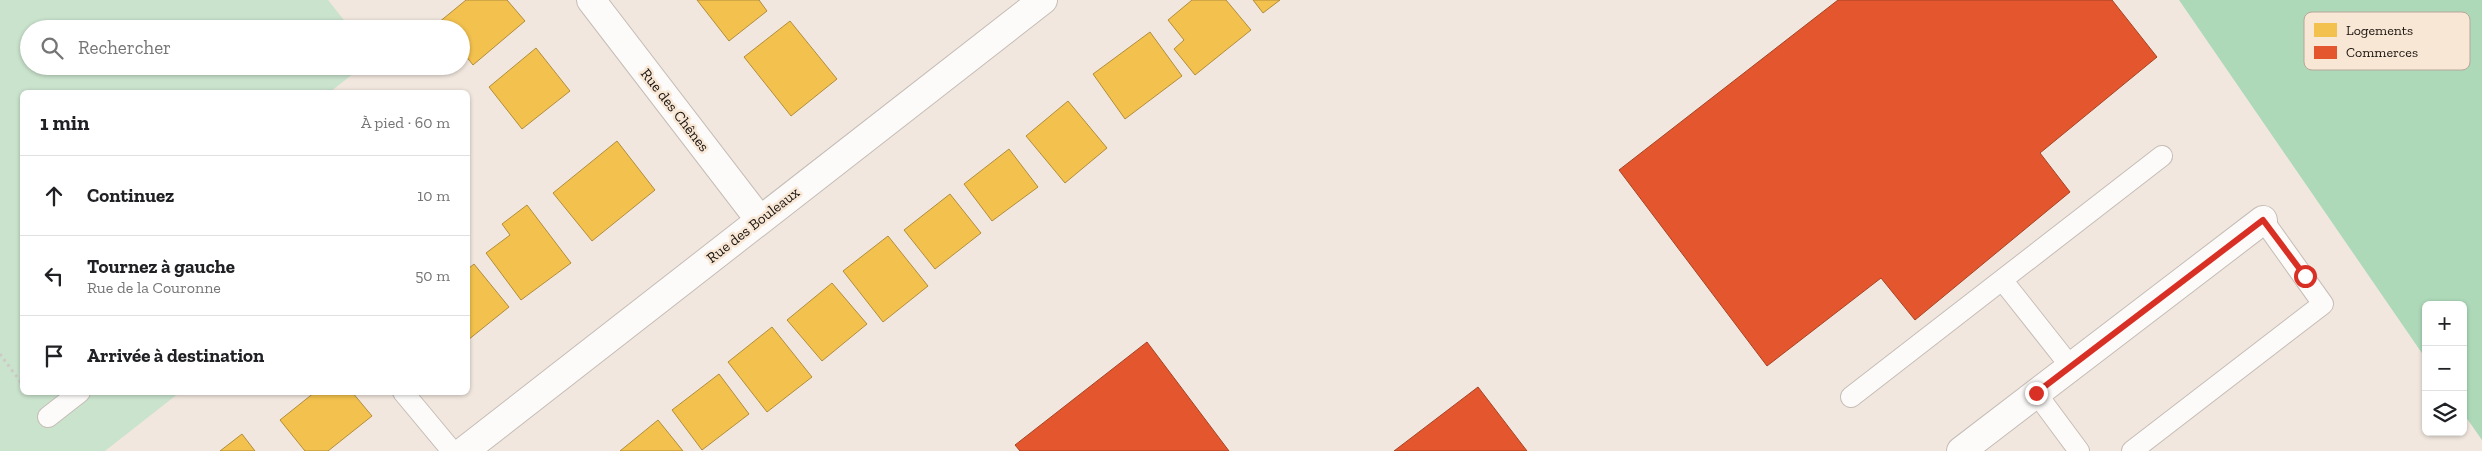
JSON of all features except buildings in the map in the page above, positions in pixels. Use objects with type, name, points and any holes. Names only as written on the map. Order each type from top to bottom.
[{"type":"street","name":"Rue des Chênes","points":[[591,0],[759,219]]},
{"type":"street","name":"Rue des Bouleaux","points":[[464,451],[759,219],[1043,0]]},
{"type":"street","points":[[1961,451],[2263,220]]},
{"type":"lane","points":[[1851,397],[2162,156]]},
{"type":"lane","points":[[2132,451],[2323,304],[2263,220]]},
{"type":"lane","points":[[2003,281],[2071,367]]},
{"type":"lane","points":[[2036,393],[2079,451]]},
{"type":"lane","points":[[48,417],[76,395]]},
{"type":"lane","points":[[405,395],[452,451]]},
{"type":"path","points":[[0,354],[20,381]]},
{"type":"green space","points":[[0,0],[328,0],[344,20],[20,20],[20,75],[352,75],[333,90],[20,90],[20,395],[176,395],[105,451],[0,451]]},
{"type":"green space","points":[[2179,0],[2482,0],[2482,440],[2467,419],[2467,301],[2422,301],[2422,353]]},
{"type":"route","points":[[2036,393],[2263,220],[2305,276]]}]
